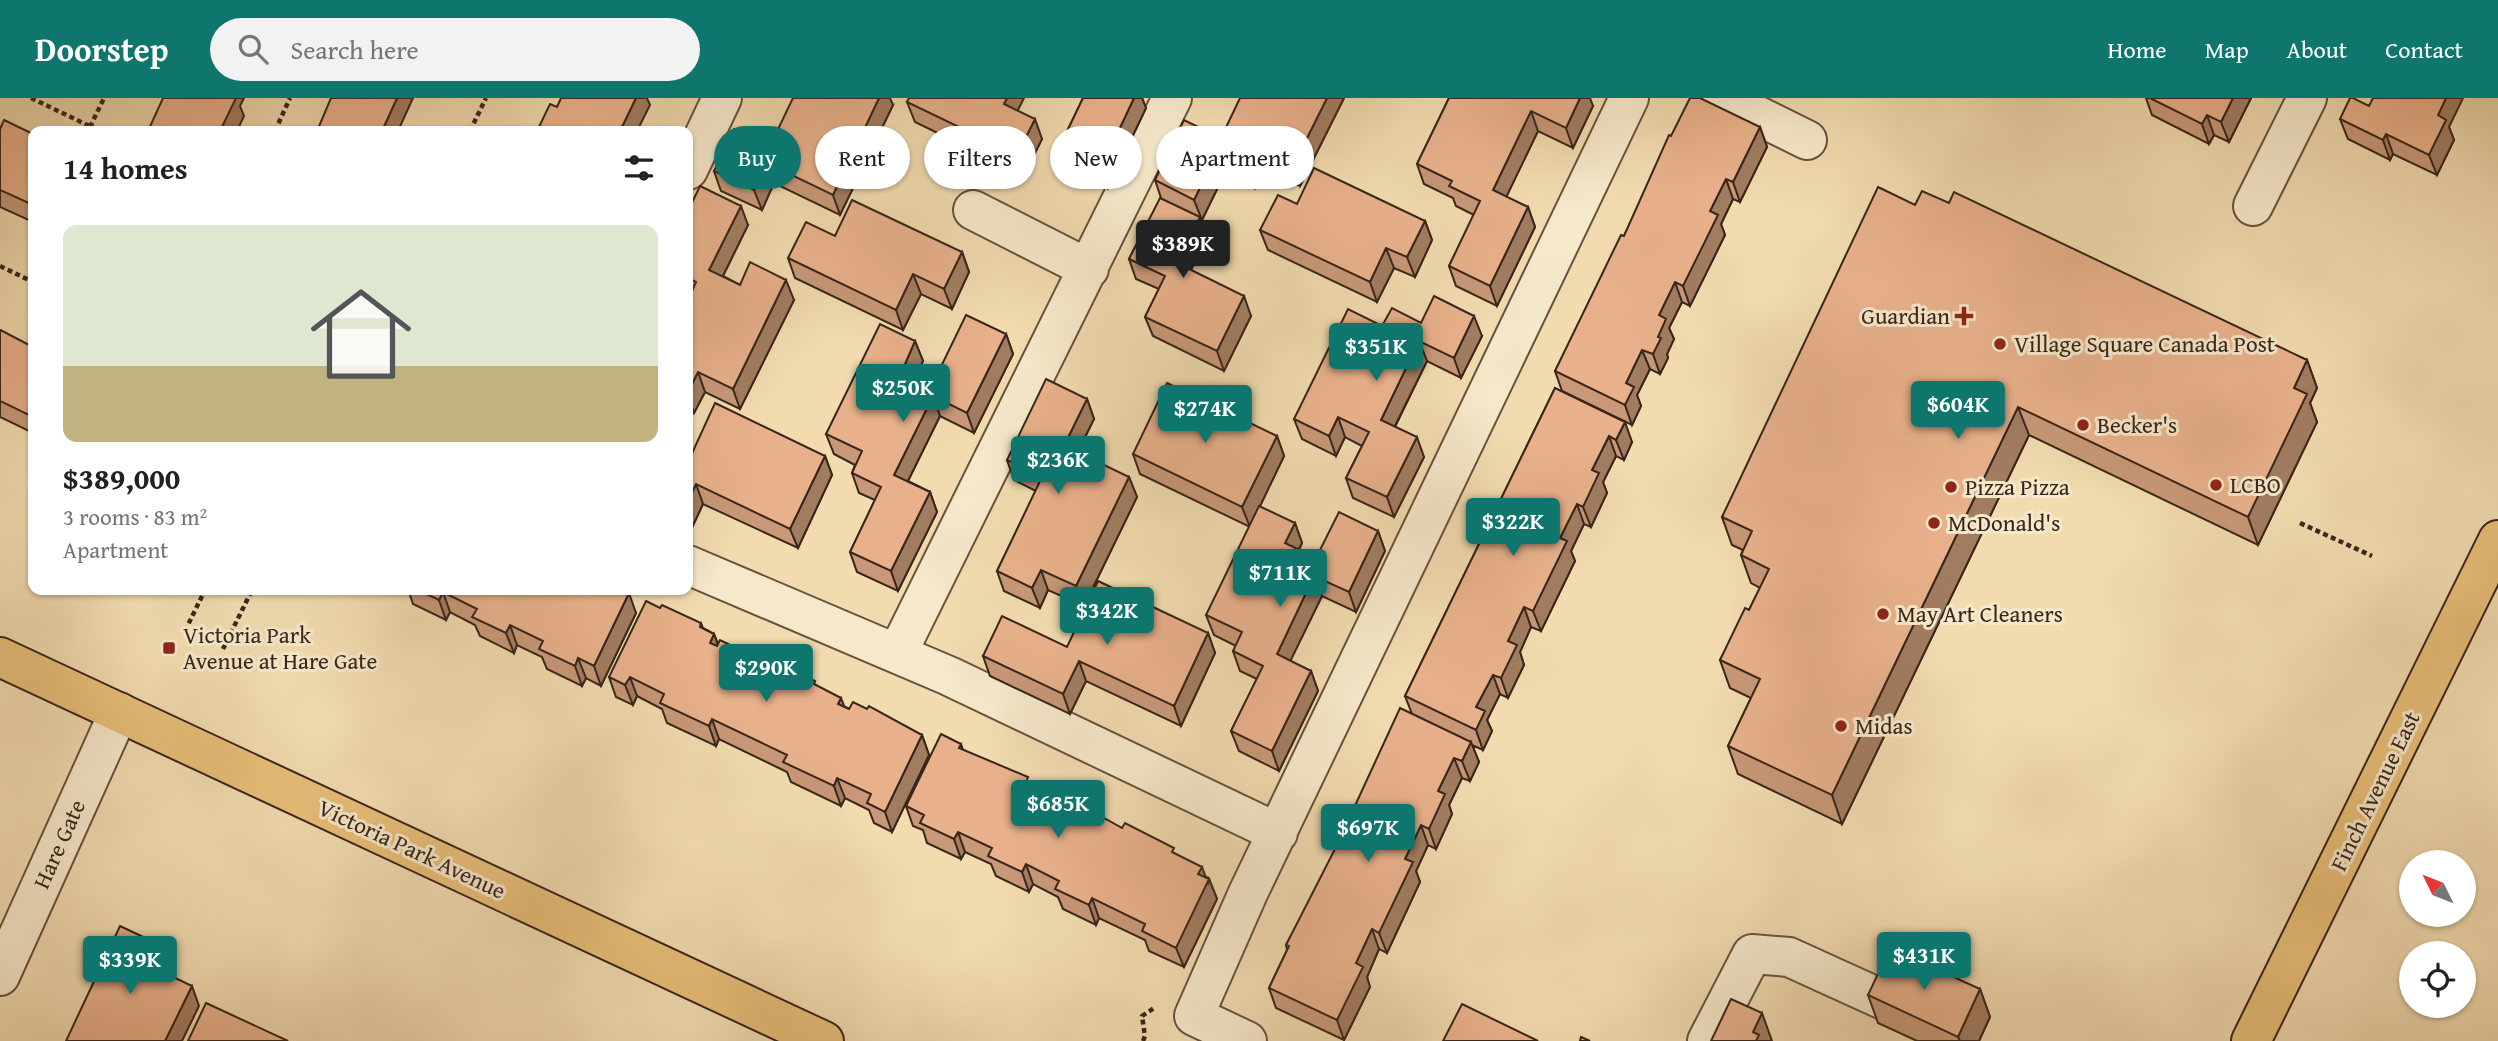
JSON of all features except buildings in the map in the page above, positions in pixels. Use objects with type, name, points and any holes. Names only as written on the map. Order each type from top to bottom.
[{"type":"main road","name":"Finch Avenue East","points":[[2251,1041],[2498,541]]},
{"type":"main road","name":"Victoria Park Avenue","points":[[0,657],[824,1041]]},
{"type":"street","points":[[693,159],[722,98]]},
{"type":"street","points":[[897,654],[1172,98]]},
{"type":"street","points":[[1247,1041],[1194,1016],[1278,833],[1629,98]]},
{"type":"street","points":[[1722,98],[1807,140]]},
{"type":"street","points":[[2253,206],[2306,98]]},
{"type":"street","points":[[973,210],[1088,269]]},
{"type":"street","points":[[693,567],[948,676],[1278,833]]},
{"type":"street","name":"Hare Gate","points":[[0,976],[119,712]]},
{"type":"street","points":[[1707,1041],[1752,954],[1789,957],[1888,1002]]},
{"type":"path","points":[[31,98],[88,126]]},
{"type":"path","points":[[90,126],[104,98]]},
{"type":"path","points":[[277,126],[290,98]]},
{"type":"path","points":[[472,126],[486,98]]},
{"type":"path","points":[[0,266],[28,280]]},
{"type":"path","points":[[2300,523],[2372,556]]},
{"type":"path","points":[[185,631],[203,595]]},
{"type":"path","points":[[223,649],[250,595]]},
{"type":"path","points":[[1143,1041],[1145,1036],[1142,1016],[1160,1005]]},
{"type":"place","name":"Guardian","points":[[1964,316]]},
{"type":"place","name":"Village Square Canada Post","points":[[2000,344]]},
{"type":"place","name":"Becker's","points":[[2083,425]]},
{"type":"place","name":"LCBO","points":[[2216,485]]},
{"type":"place","name":"Pizza Pizza","points":[[1951,487]]},
{"type":"place","name":"McDonald's","points":[[1934,523]]},
{"type":"place","name":"May Art Cleaners","points":[[1883,614]]},
{"type":"place","name":"Victoria Park Avenue at Hare Gate","points":[[169,648]]},
{"type":"place","name":"Midas","points":[[1841,726]]}]
